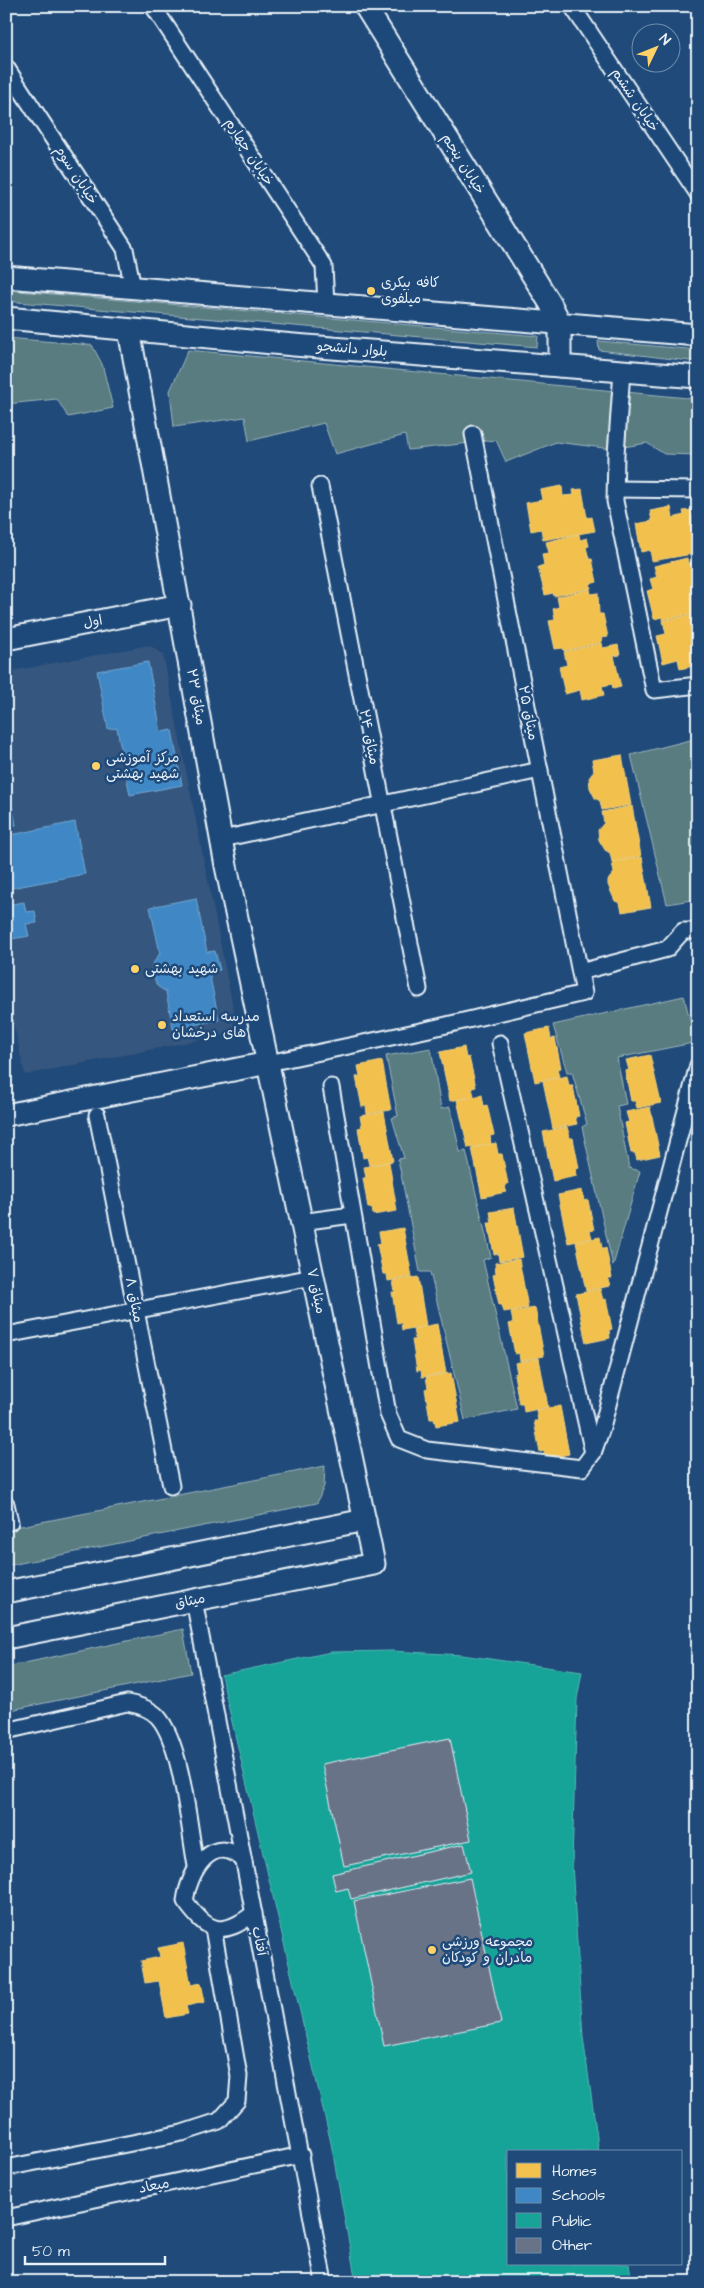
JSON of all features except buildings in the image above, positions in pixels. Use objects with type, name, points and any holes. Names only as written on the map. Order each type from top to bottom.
[{"type":"main road","name":"خیابان پنجم","points":[[365,6],[560,323]]},
{"type":"main road","points":[[6,277],[698,335]]},
{"type":"main road","name":"بلوار دانشجو","points":[[6,318],[129,330],[698,377]]},
{"type":"main road","points":[[560,323],[560,366]]},
{"type":"main road","name":"میثاق ۲۳","points":[[129,330],[222,839],[268,1063]]},
{"type":"main road","name":"اول","points":[[7,636],[180,605]]},
{"type":"main road","points":[[6,1115],[268,1063]]},
{"type":"main road","name":"میثاق ۷","points":[[268,1063],[374,1564]]},
{"type":"main road","points":[[6,1592],[365,1520]]},
{"type":"main road","name":"میثاق","points":[[6,1638],[374,1564]]},
{"type":"street","name":"خیابان چهارم","points":[[153,6],[324,266],[326,304]]},
{"type":"street","name":"خیابان ششم","points":[[572,6],[698,194]]},
{"type":"street","name":"خیابان سوم","points":[[6,67],[125,249],[133,288]]},
{"type":"street","points":[[622,371],[616,454],[616,501],[654,690],[698,685]]},
{"type":"street","name":"میثاق ۲۵","points":[[268,1063],[425,1030],[584,993],[473,434]]},
{"type":"street","name":"میثاق ۲۴","points":[[320,486],[418,989]]},
{"type":"street","points":[[616,489],[698,490]]},
{"type":"street","points":[[222,839],[540,770]]},
{"type":"street","points":[[580,972],[667,949],[683,931],[698,931]]},
{"type":"street","points":[[500,1043],[593,1454]]},
{"type":"street","points":[[331,1087],[388,1414],[399,1439],[427,1450],[582,1468],[593,1454],[604,1421],[698,1065]]},
{"type":"street","name":"میثاق ۸","points":[[98,1115],[172,1486]]},
{"type":"street","points":[[301,1222],[352,1215]]},
{"type":"street","points":[[6,1335],[313,1277]]},
{"type":"street","points":[[6,1504],[10,1522]]},
{"type":"street","name":"آفتاب","points":[[194,1600],[324,2282]]},
{"type":"street","points":[[6,1731],[127,1703],[140,1705],[157,1715],[168,1732],[176,1754],[196,1866]]},
{"type":"street","points":[[244,1861],[235,1852],[228,1849],[210,1854],[196,1866],[187,1884],[185,1901],[196,1916],[213,1928],[229,1930],[254,1913]]},
{"type":"street","points":[[6,2168],[182,2133],[219,2121],[238,2102],[239,2076],[213,1928]]},
{"type":"street","name":"میعاد","points":[[6,2218],[301,2155]]},
{"type":"shaded area","points":[[149,645],[163,654],[238,1032],[25,1075],[6,991],[6,672]]},
{"type":"green space","points":[[6,290],[538,336],[537,347],[6,301]]},
{"type":"green space","points":[[6,338],[92,345],[102,364],[113,408],[68,417],[57,399],[6,404]]},
{"type":"green space","points":[[598,341],[698,350],[698,362],[599,350]]},
{"type":"green space","points":[[188,350],[698,399],[698,455],[664,454],[647,443],[612,449],[556,442],[506,462],[496,440],[408,450],[405,435],[335,454],[324,423],[249,441],[245,417],[174,427],[170,391]]},
{"type":"green space","points":[[698,738],[698,899],[667,904],[631,755]]},
{"type":"green space","points":[[684,996],[693,1033],[698,1032],[698,1042],[617,1058],[626,1104],[617,1106],[629,1168],[640,1171],[613,1266],[582,1127],[587,1124],[572,1072],[567,1072],[553,1025]]},
{"type":"green space","points":[[431,1048],[441,1109],[450,1107],[460,1152],[466,1151],[491,1257],[483,1260],[517,1409],[465,1420],[430,1272],[420,1272],[398,1159],[404,1158],[392,1118],[398,1116],[386,1056]]},
{"type":"green space","points":[[325,1466],[324,1486],[317,1503],[6,1566],[6,1529]]},
{"type":"green space","points":[[183,1629],[191,1673],[6,1711],[6,1667]]},
{"type":"place","name":"کافه بیکری میلفوی","points":[[371,291]]},
{"type":"place","name":"مرکز آموزشی شهید بهشتی","points":[[96,766]]},
{"type":"place","name":"شهید بهشتی","points":[[135,969]]},
{"type":"place","name":"مدرسه استعداد های درخشان","points":[[162,1025]]},
{"type":"place","name":"مجموعه ورزشی مادران و کودکان","points":[[432,1950]]}]
